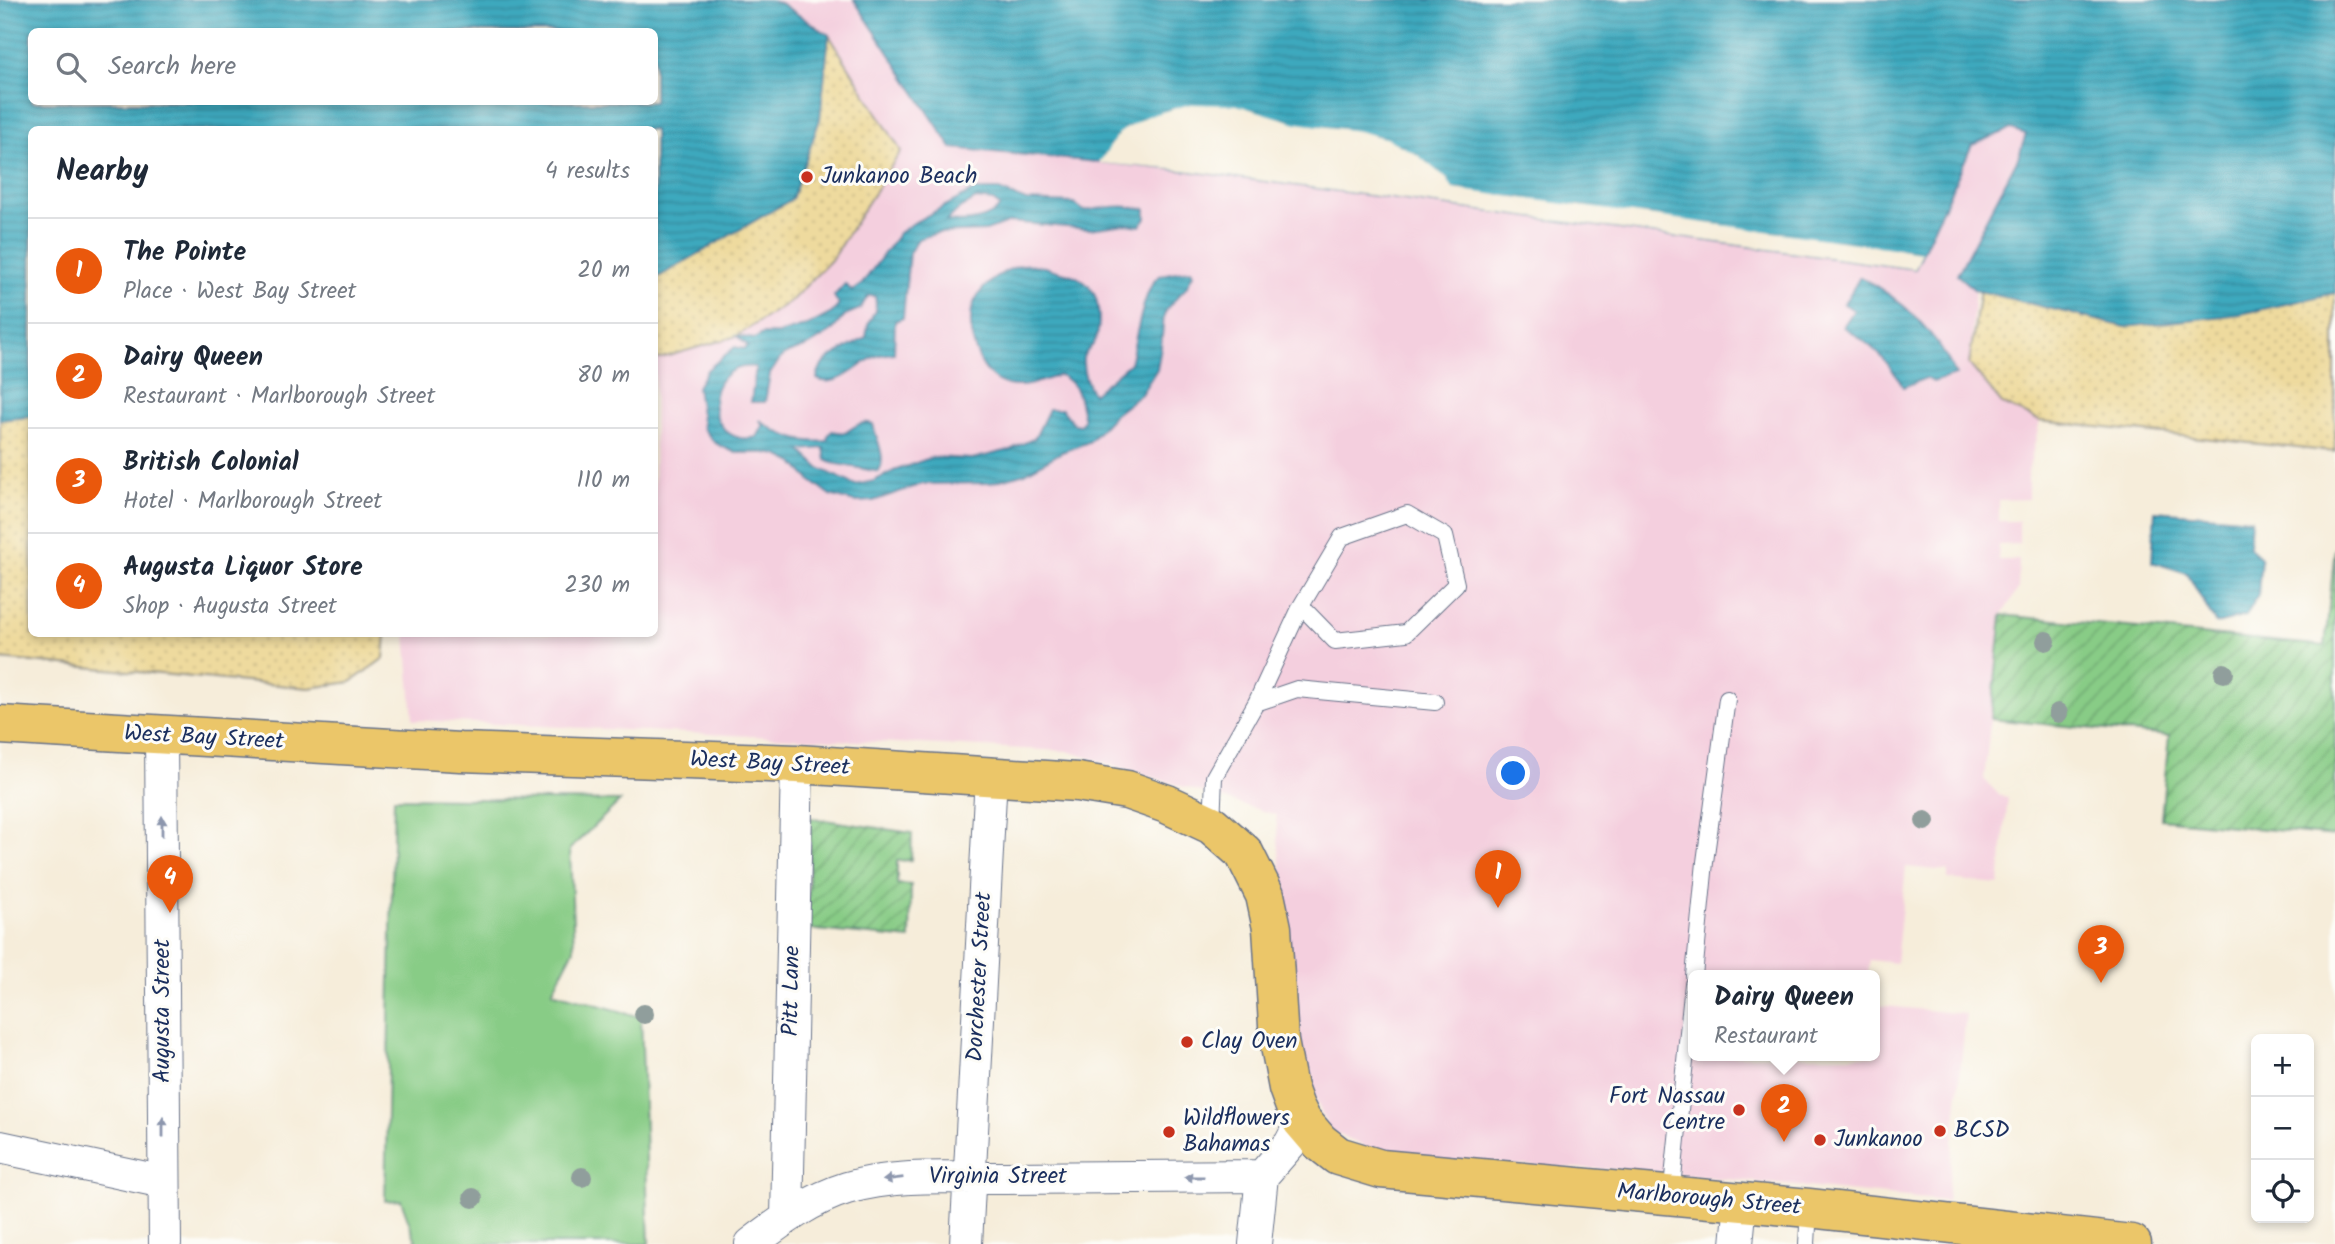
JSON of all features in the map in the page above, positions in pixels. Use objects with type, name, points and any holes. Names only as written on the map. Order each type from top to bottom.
[{"type":"highway","name":"West Bay Street","points":[[0,725],[448,751],[797,764],[1077,782],[1127,790],[1167,804],[1212,825],[1244,853],[1265,895],[1276,960],[1279,1041],[1288,1088],[1302,1121]]},
{"type":"highway","name":"Marlborough Street","points":[[1302,1121],[1320,1142],[1338,1156],[1381,1169],[1741,1202],[1808,1226],[2114,1243]]},
{"type":"street","name":"Augusta Street","points":[[161,735],[165,1244]]},
{"type":"street","name":"Pitt Lane","points":[[787,1217],[797,764]]},
{"type":"street","name":"Dorchester Street","points":[[966,1244],[991,776]]},
{"type":"street","points":[[1255,1244],[1262,1176],[1283,1154],[1302,1121]]},
{"type":"street","points":[[0,1147],[164,1182]]},
{"type":"street","name":"Virginia Street","points":[[751,1244],[787,1217],[846,1189],[879,1181],[918,1176],[1262,1176]]},
{"type":"street","points":[[1737,1244],[1741,1202]]},
{"type":"lane","points":[[1212,825],[1214,776],[1256,703],[1301,606],[1342,537],[1407,514],[1445,536],[1456,583],[1406,633],[1335,641],[1301,606]]},
{"type":"lane","points":[[1256,703],[1297,689],[1435,702]]},
{"type":"lane","points":[[1695,970],[1705,862],[1727,699]]},
{"type":"lane","points":[[1671,1197],[1688,1032]]},
{"type":"shaded area","points":[[767,0],[854,0],[952,148],[1190,171],[1914,269],[1972,144],[2011,129],[2026,134],[2019,156],[1958,275],[1975,290],[1969,364],[2002,404],[2040,421],[2028,472],[2028,499],[1999,500],[1999,521],[2019,521],[2019,544],[1999,545],[1998,560],[2019,560],[2018,589],[2002,615],[1984,779],[2000,796],[2008,797],[1999,884],[1948,879],[1948,871],[1906,867],[1896,963],[1870,960],[1869,970],[1688,970],[1688,1061],[1880,1061],[1880,1005],[1966,1014],[1947,1201],[1645,1171],[1390,1159],[1328,1129],[1297,1053],[1276,815],[1067,751],[413,720],[406,637],[658,637],[658,272],[781,3]]},
{"type":"green space","points":[[2335,548],[2335,836],[2161,819],[2169,736],[1991,719],[2002,615],[2325,646]]},
{"type":"green space","points":[[394,798],[620,801],[570,849],[574,949],[552,992],[641,1017],[649,1244],[417,1244],[401,1200],[385,1201]]},
{"type":"green space","points":[[811,818],[912,833],[911,860],[897,861],[897,884],[911,885],[910,939],[807,929]]},
{"type":"sand","name":"Junkanoo Beach","points":[[780,3],[829,35],[901,151],[831,260],[792,300],[737,336],[658,359],[658,219]]},
{"type":"sand","points":[[1991,216],[2335,272],[2335,452],[2040,421],[2002,404],[1969,364]]},
{"type":"sand","points":[[28,339],[28,637],[386,637],[384,658],[351,682],[309,688],[0,659],[0,344]]},
{"type":"water","points":[[0,0],[767,0],[780,3],[829,35],[820,119],[792,199],[658,277],[658,126],[28,126],[28,417],[0,420]]},
{"type":"water","points":[[854,0],[2335,0],[2335,293],[2241,314],[2125,327],[1975,290],[1957,275],[2019,156],[2026,134],[2011,129],[1972,145],[1915,269],[1190,171],[952,148]]},
{"type":"water","points":[[975,190],[999,190],[1026,201],[1074,203],[1084,211],[1123,206],[1146,209],[1146,218],[1140,226],[1126,224],[1089,229],[1010,222],[986,231],[937,233],[918,239],[909,253],[903,318],[895,321],[894,353],[870,359],[834,381],[817,379],[823,364],[866,337],[876,306],[875,296],[868,296],[860,309],[845,315],[831,332],[780,359],[770,374],[765,402],[751,402],[756,367],[737,369],[724,377],[716,390],[714,405],[718,419],[726,431],[739,438],[757,437],[763,426],[760,420],[791,437],[818,442],[827,441],[832,431],[845,433],[861,424],[873,424],[882,460],[879,472],[832,463],[826,460],[824,448],[800,450],[819,468],[855,485],[874,481],[933,457],[972,459],[1010,450],[1035,438],[1049,409],[1062,409],[1074,424],[1080,425],[1084,420],[1079,399],[1067,379],[1060,375],[1029,385],[1008,385],[989,374],[977,354],[971,331],[975,301],[985,287],[999,275],[1015,267],[1027,265],[1075,276],[1084,281],[1094,294],[1099,314],[1098,329],[1094,343],[1084,355],[1083,363],[1085,377],[1093,394],[1130,363],[1145,302],[1154,281],[1160,276],[1192,270],[1193,274],[1186,288],[1164,315],[1157,369],[1141,394],[1114,415],[1089,442],[1062,452],[1025,473],[990,483],[922,484],[873,501],[855,502],[830,495],[811,481],[794,463],[778,455],[736,453],[714,442],[703,428],[697,387],[707,370],[735,347],[744,349],[748,346],[737,336],[754,339],[762,334],[778,334],[811,324],[832,313],[839,305],[834,296],[845,284],[852,291],[862,284],[899,233]],"holes":[[[976,199],[993,201],[1000,206],[983,218],[946,221]]]},
{"type":"water","points":[[1860,277],[1904,306],[1928,330],[1956,375],[1933,382],[1926,378],[1903,387],[1878,352],[1843,327],[1854,310],[1844,304]]},
{"type":"water","points":[[2155,511],[2251,519],[2249,547],[2261,558],[2258,595],[2246,616],[2216,624],[2187,573],[2152,562]]},
{"type":"pier","points":[[1190,104],[1237,105],[1297,123],[1358,131],[1388,139],[1416,154],[1447,179],[1453,189],[1922,252],[1915,269],[1190,171],[1099,163],[1119,133],[1145,117]]},
{"type":"place","name":"Junkanoo Beach","points":[[807,177]]},
{"type":"place","name":"The Pointe","points":[[1498,908]]},
{"type":"place","name":"Augusta Liquor Store","points":[[170,913]]},
{"type":"place","name":"British Colonial","points":[[2101,983]]},
{"type":"place","name":"Clay Oven","points":[[1187,1042]]},
{"type":"place","name":"Fort Nassau Centre","points":[[1739,1110]]},
{"type":"place","name":"BCSD","points":[[1940,1131]]},
{"type":"place","name":"Wildflowers Bahamas","points":[[1169,1132]]},
{"type":"place","name":"Junkanoo","points":[[1820,1140]]},
{"type":"place","name":"Dairy Queen","points":[[1784,1142]]}]
